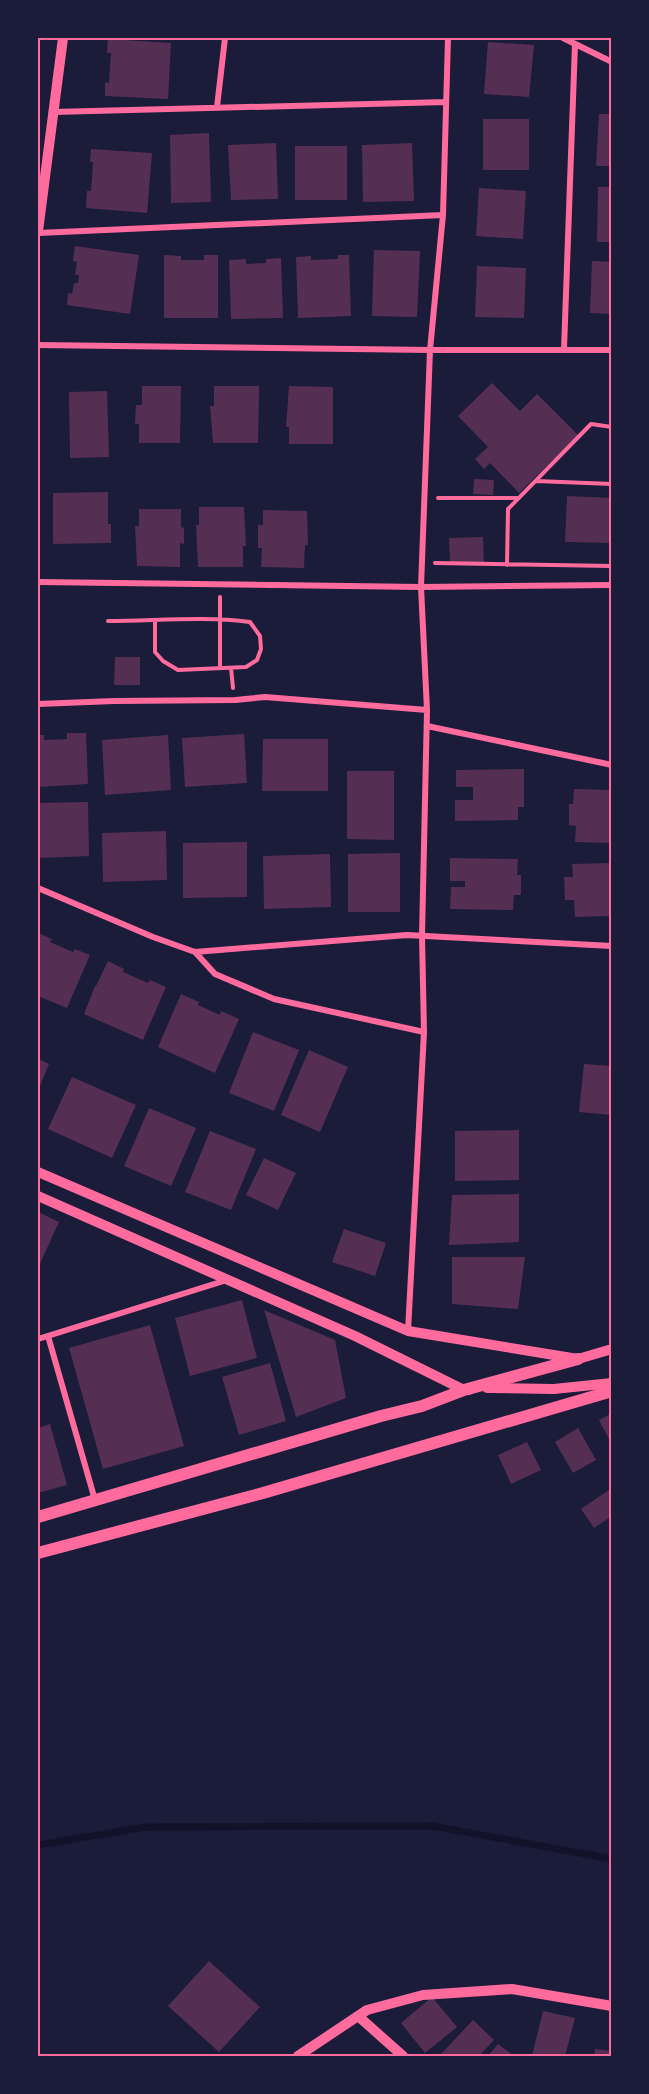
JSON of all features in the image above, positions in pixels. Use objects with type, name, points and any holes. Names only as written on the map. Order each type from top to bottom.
[{"type":"main road","points":[[38,1517],[422,1406],[465,1390],[578,1359]]},
{"type":"main road","points":[[38,1553],[263,1493],[612,1391]]},
{"type":"street","points":[[63,38],[38,232],[442,215]]},
{"type":"street","points":[[217,107],[225,38]]},
{"type":"street","points":[[408,1331],[424,1032],[422,936],[427,710],[421,587],[430,350],[442,215],[448,38]]},
{"type":"street","points":[[563,38],[612,62]]},
{"type":"street","points":[[564,349],[575,44]]},
{"type":"street","points":[[53,112],[446,102]]},
{"type":"street","points":[[38,345],[612,350]]},
{"type":"street","points":[[38,582],[421,587],[612,585]]},
{"type":"street","points":[[38,704],[114,700],[235,700],[265,697],[427,710]]},
{"type":"street","points":[[427,726],[612,765]]},
{"type":"street","points":[[38,888],[153,937],[195,952],[407,935],[612,946]]},
{"type":"street","points":[[195,952],[215,974],[274,999],[424,1032]]},
{"type":"street","points":[[38,1172],[408,1331],[578,1359],[612,1349]]},
{"type":"street","points":[[38,1196],[355,1336],[465,1390],[498,1387],[554,1389],[612,1383]]},
{"type":"street","points":[[38,1339],[228,1280]]},
{"type":"street","points":[[48,1336],[95,1500]]},
{"type":"street","points":[[298,2056],[367,2010],[423,1995],[512,1989],[612,2006]]},
{"type":"street","points":[[358,2016],[403,2056]]},
{"type":"path","points":[[507,565],[508,509],[591,424],[612,427]]},
{"type":"path","points":[[535,480],[612,484]]},
{"type":"path","points":[[424,498],[518,498]]},
{"type":"path","points":[[432,552],[432,563],[612,566]]},
{"type":"path","points":[[220,585],[220,668]]},
{"type":"path","points":[[108,621],[220,620],[250,622],[260,636],[261,649],[257,660],[246,667],[178,670],[163,661],[155,652],[155,621]]},
{"type":"building","points":[[108,39],[171,43],[168,99],[105,96],[105,82],[109,83],[111,53],[107,53]]},
{"type":"building","points":[[488,42],[534,45],[529,97],[484,94]]},
{"type":"building","points":[[599,114],[612,114],[612,166],[596,166]]},
{"type":"building","points":[[483,119],[529,119],[529,170],[483,170]]},
{"type":"building","points":[[209,133],[211,202],[171,203],[170,135]]},
{"type":"building","points":[[276,143],[278,199],[231,200],[228,145]]},
{"type":"building","points":[[412,143],[414,201],[363,202],[362,145]]},
{"type":"building","points":[[295,146],[347,146],[347,200],[295,200]]},
{"type":"building","points":[[91,149],[152,153],[147,213],[86,208],[87,191],[91,191],[93,162],[90,162]]},
{"type":"building","points":[[598,187],[612,187],[612,242],[597,242]]},
{"type":"building","points":[[479,188],[526,191],[523,239],[476,236]]},
{"type":"building","points":[[75,246],[139,255],[130,314],[67,305],[68,293],[72,294],[74,283],[78,283],[79,275],[75,275],[77,262],[73,261]]},
{"type":"building","points":[[374,250],[420,251],[417,317],[372,316]]},
{"type":"building","points":[[164,255],[181,256],[181,260],[204,260],[204,255],[218,255],[218,318],[164,318]]},
{"type":"building","points":[[338,255],[349,255],[351,316],[298,318],[296,257],[311,256],[311,260],[338,259]]},
{"type":"building","points":[[281,258],[283,318],[231,319],[229,260],[246,259],[246,264],[266,263],[266,259]]},
{"type":"building","points":[[592,261],[612,262],[612,314],[590,313]]},
{"type":"building","points":[[477,266],[526,268],[524,318],[475,317]]},
{"type":"building","points":[[492,383],[520,411],[537,394],[578,435],[519,493],[490,463],[484,469],[475,459],[488,447],[458,416]]},
{"type":"building","points":[[142,386],[181,386],[180,443],[139,443],[139,424],[135,424],[136,405],[142,405]]},
{"type":"building","points":[[214,386],[259,386],[258,443],[213,443],[210,406],[214,406]]},
{"type":"building","points":[[289,386],[333,387],[333,444],[289,444],[289,427],[286,427]]},
{"type":"building","points":[[107,391],[109,457],[70,458],[69,392]]},
{"type":"building","points":[[474,479],[494,480],[493,495],[473,494]]},
{"type":"building","points":[[108,492],[108,524],[111,524],[111,543],[53,544],[53,493]]},
{"type":"building","points":[[567,496],[612,498],[612,543],[565,542]]},
{"type":"building","points":[[199,507],[244,507],[246,546],[243,546],[243,567],[198,567],[196,525],[199,525]]},
{"type":"building","points":[[139,509],[181,509],[184,544],[180,543],[180,567],[137,566],[135,526],[139,526]]},
{"type":"building","points":[[263,510],[307,511],[308,545],[305,545],[304,568],[261,567],[262,548],[258,548],[258,525],[263,525]]},
{"type":"building","points":[[483,537],[484,564],[450,565],[449,538]]},
{"type":"building","points":[[115,657],[140,657],[140,685],[114,685]]},
{"type":"building","points":[[67,733],[86,733],[88,784],[38,787],[38,735],[44,735],[44,740],[67,739]]},
{"type":"building","points":[[244,734],[247,783],[185,787],[182,738]]},
{"type":"building","points":[[168,735],[171,790],[105,795],[102,740]]},
{"type":"building","points":[[263,739],[328,739],[328,791],[262,791]]},
{"type":"building","points":[[524,769],[524,807],[518,807],[518,820],[455,821],[455,800],[473,800],[473,787],[456,787],[456,770]]},
{"type":"building","points":[[347,771],[394,771],[394,840],[347,839]]},
{"type":"building","points":[[574,789],[612,790],[612,843],[575,842],[576,826],[569,825],[569,804],[573,804]]},
{"type":"building","points":[[88,802],[89,856],[38,858],[38,803]]},
{"type":"building","points":[[166,831],[167,880],[103,882],[102,833]]},
{"type":"building","points":[[247,842],[247,897],[183,898],[183,843]]},
{"type":"building","points":[[400,853],[400,912],[348,912],[348,854]]},
{"type":"building","points":[[330,854],[331,907],[264,909],[263,856]]},
{"type":"building","points":[[450,858],[518,859],[517,875],[521,875],[521,895],[514,895],[513,910],[450,909],[451,887],[465,887],[465,881],[450,881]]},
{"type":"building","points":[[612,863],[612,916],[575,917],[574,900],[565,900],[564,877],[573,877],[572,864]]},
{"type":"building","points":[[38,933],[52,939],[50,942],[73,952],[75,949],[90,955],[67,1008],[38,996]]},
{"type":"building","points":[[108,961],[124,969],[123,972],[148,983],[150,980],[166,987],[143,1040],[84,1014]]},
{"type":"building","points":[[181,994],[220,1015],[221,1011],[239,1019],[215,1073],[158,1047]]},
{"type":"building","points":[[253,1032],[299,1050],[274,1111],[229,1093]]},
{"type":"building","points":[[309,1050],[348,1067],[320,1132],[281,1115]]},
{"type":"building","points":[[38,1059],[49,1064],[38,1091]]},
{"type":"building","points":[[584,1064],[612,1066],[612,1115],[579,1112]]},
{"type":"building","points":[[72,1077],[136,1105],[112,1158],[48,1129]]},
{"type":"building","points":[[149,1108],[196,1128],[171,1186],[124,1166]]},
{"type":"building","points":[[519,1130],[519,1180],[455,1181],[455,1131]]},
{"type":"building","points":[[210,1131],[256,1149],[231,1210],[185,1192]]},
{"type":"building","points":[[264,1158],[296,1173],[278,1210],[246,1195]]},
{"type":"building","points":[[519,1194],[519,1242],[449,1245],[452,1195]]},
{"type":"building","points":[[38,1212],[59,1222],[38,1268]]},
{"type":"building","points":[[344,1229],[386,1243],[375,1276],[332,1262]]},
{"type":"building","points":[[452,1257],[525,1257],[518,1309],[452,1304]]},
{"type":"building","points":[[242,1300],[257,1358],[190,1376],[175,1318]]},
{"type":"building","points":[[264,1310],[335,1340],[346,1398],[296,1417]]},
{"type":"building","points":[[150,1325],[184,1446],[103,1469],[69,1348]]},
{"type":"building","points":[[270,1363],[286,1421],[239,1435],[222,1377]]},
{"type":"building","points":[[612,1413],[612,1445],[599,1420]]},
{"type":"building","points":[[50,1424],[67,1485],[38,1493],[38,1428]]},
{"type":"building","points":[[578,1428],[596,1460],[573,1473],[555,1442]]},
{"type":"building","points":[[527,1442],[541,1470],[511,1484],[498,1455]]},
{"type":"building","points":[[612,1488],[612,1516],[594,1528],[581,1509]]},
{"type":"building","points":[[209,1961],[260,2007],[219,2052],[168,2006]]},
{"type":"building","points":[[432,1997],[457,2027],[425,2053],[401,2023]]},
{"type":"building","points":[[543,2011],[575,2018],[565,2056],[532,2056]]},
{"type":"building","points":[[473,2020],[494,2040],[479,2056],[439,2056]]},
{"type":"building","points":[[498,2044],[514,2056],[488,2056]]},
{"type":"building","points":[[595,2049],[612,2051],[612,2056],[594,2056]]},
{"type":"waterway","points":[[38,1845],[146,1827],[433,1826],[612,1859]]}]
